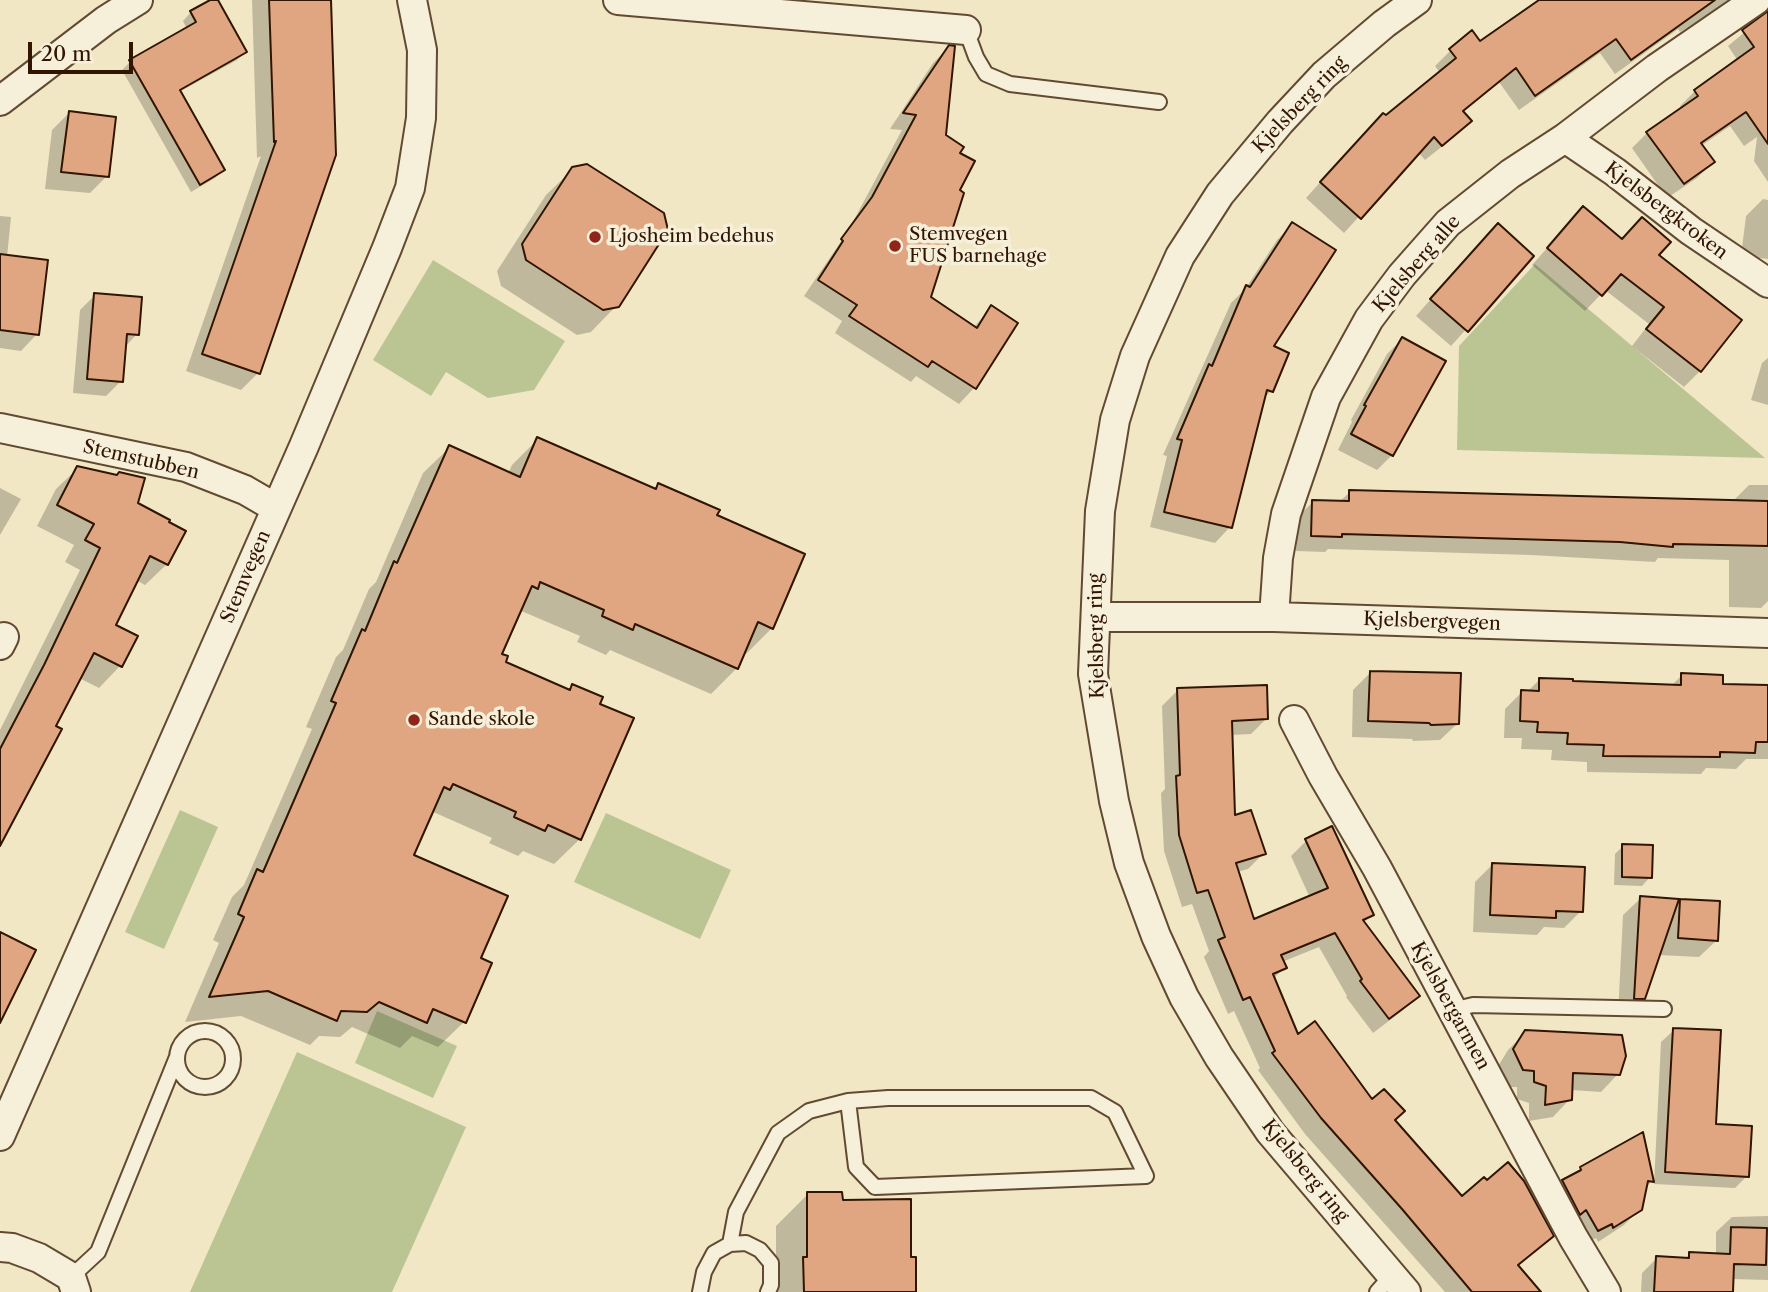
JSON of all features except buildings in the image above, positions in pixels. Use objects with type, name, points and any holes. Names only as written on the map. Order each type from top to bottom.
[{"type":"street","points":[[0,101],[106,20],[138,0]]},
{"type":"street","name":"Stemvegen","points":[[0,1136],[276,508],[410,188],[422,118],[422,50],[412,0]]},
{"type":"street","points":[[618,0],[966,30]]},
{"type":"street","name":"Kjelsberg ring","points":[[1392,1286],[1270,1132],[1219,1057],[1184,997],[1156,936],[1129,863],[1114,801],[1093,674],[1100,512],[1115,420],[1135,356],[1181,256],[1220,194],[1280,122],[1324,75],[1417,0]]},
{"type":"street","name":"Kjelsberg alle","points":[[1274,617],[1278,558],[1286,514],[1326,397],[1370,319],[1402,275],[1447,223],[1510,174],[1565,138],[1657,68],[1756,0]]},
{"type":"street","name":"Kjelsbergkroken","points":[[1565,138],[1615,172],[1691,231],[1768,283]]},
{"type":"street","name":"Stemstubben","points":[[0,428],[186,467],[245,490],[276,508]]},
{"type":"street","name":"Kjelsbergvegen","points":[[1096,617],[1274,617],[1768,633]]},
{"type":"street","name":"Kjelsbergarmen","points":[[1294,720],[1377,868],[1573,1237],[1606,1292]]},
{"type":"street","points":[[0,1247],[12,1248],[39,1258],[73,1284]]},
{"type":"lane","points":[[966,30],[986,74],[1010,84],[1159,103]]},
{"type":"lane","points":[[1452,1010],[1473,1005],[1664,1009]]},
{"type":"lane","points":[[73,1284],[98,1252],[177,1057]]},
{"type":"lane","points":[[730,1244],[736,1212],[778,1133],[809,1111],[848,1101],[888,1098],[1091,1098],[1115,1112],[1146,1176],[875,1187],[856,1167],[848,1101]]},
{"type":"lane","points":[[700,1292],[704,1272],[714,1254],[730,1244],[746,1243],[760,1250],[771,1263],[771,1285],[768,1292]]},
{"type":"green space","points":[[433,260],[565,341],[534,390],[488,398],[446,372],[431,396],[373,360]]},
{"type":"green space","points":[[1535,264],[1765,458],[1457,450],[1459,346]]},
{"type":"green space","points":[[180,810],[218,827],[164,949],[125,932]]},
{"type":"green space","points":[[606,813],[731,870],[700,939],[574,882]]},
{"type":"green space","points":[[377,1011],[457,1046],[433,1098],[355,1063]]},
{"type":"green space","points":[[297,1052],[466,1127],[392,1292],[190,1292]]},
{"type":"place","name":"Ljosheim bedehus","points":[[595,237]]},
{"type":"place","name":"Stemvegen FUS barnehage","points":[[895,246]]},
{"type":"place","name":"Sande skole","points":[[414,720]]}]
